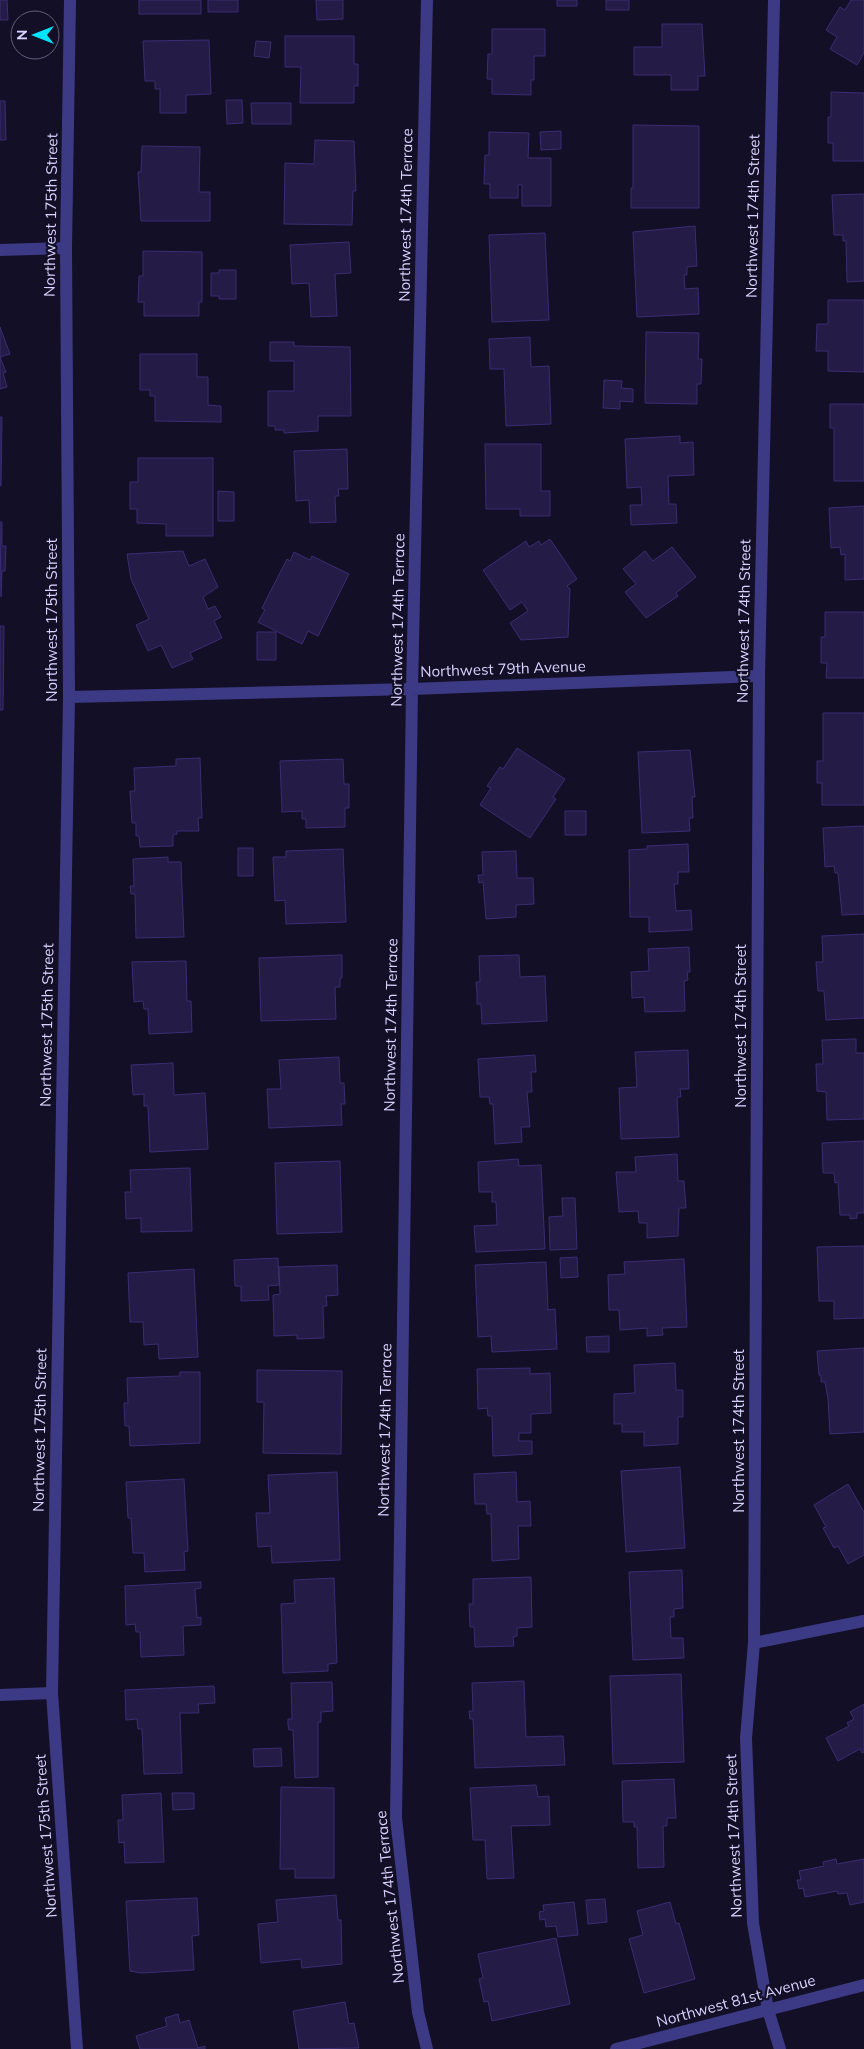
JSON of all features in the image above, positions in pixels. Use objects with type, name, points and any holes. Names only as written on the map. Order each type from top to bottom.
[{"type":"street","name":"Northwest 175th Street","points":[[70,0],[66,248],[69,697],[52,1693],[77,2049]]},
{"type":"street","name":"Northwest 174th Terrace","points":[[427,0],[412,689],[396,1818],[418,2012],[427,2049]]},
{"type":"street","name":"Northwest 174th Street","points":[[774,0],[759,676],[754,1642],[746,1738],[753,1923],[768,2010],[780,2049]]},
{"type":"street","points":[[0,250],[66,248]]},
{"type":"street","name":"Northwest 79th Avenue","points":[[69,697],[412,689],[759,676]]},
{"type":"street","points":[[754,1642],[864,1621]]},
{"type":"street","points":[[0,1695],[52,1693]]},
{"type":"street","name":"Northwest 81st Avenue","points":[[616,2049],[864,1985]]},
{"type":"building","points":[[0,0],[7,0],[8,20],[0,20]]},
{"type":"building","points":[[139,0],[201,0],[201,14],[139,14]]},
{"type":"building","points":[[208,0],[238,0],[238,12],[208,12]]},
{"type":"building","points":[[316,0],[343,0],[343,19],[317,20]]},
{"type":"building","points":[[557,0],[577,0],[577,6],[557,6]]},
{"type":"building","points":[[606,0],[629,0],[629,10],[606,10]]},
{"type":"building","points":[[851,0],[864,0],[864,53],[857,65],[830,49],[837,37],[826,30],[840,7],[845,10]]},
{"type":"building","points":[[662,24],[702,24],[705,76],[698,76],[698,90],[671,90],[671,75],[634,75],[634,47],[662,47]]},
{"type":"building","points":[[492,29],[545,29],[545,56],[534,56],[534,80],[531,80],[531,95],[492,94],[492,79],[487,79],[488,54],[492,54]]},
{"type":"building","points":[[285,36],[354,36],[354,64],[358,64],[358,86],[354,86],[354,103],[300,103],[301,67],[285,67]]},
{"type":"building","points":[[209,40],[211,94],[186,95],[186,113],[160,113],[160,89],[155,89],[155,81],[145,81],[143,41]]},
{"type":"building","points":[[256,41],[271,42],[269,58],[254,56]]},
{"type":"building","points":[[831,92],[864,93],[864,161],[833,161],[833,143],[828,143],[828,117],[831,117]]},
{"type":"building","points":[[226,100],[242,100],[243,123],[227,124]]},
{"type":"building","points":[[0,101],[5,101],[6,140],[0,140]]},
{"type":"building","points":[[251,103],[291,103],[291,124],[252,124]]},
{"type":"building","points":[[633,125],[699,126],[699,208],[631,208],[631,188],[633,188]]},
{"type":"building","points":[[561,131],[561,149],[541,150],[540,132]]},
{"type":"building","points":[[489,132],[529,133],[528,158],[551,158],[551,206],[522,206],[522,185],[518,185],[518,198],[490,198],[490,184],[484,184],[485,155],[489,155]]},
{"type":"building","points":[[315,140],[354,141],[356,191],[353,191],[352,225],[284,224],[285,163],[314,164]]},
{"type":"building","points":[[142,146],[200,147],[199,192],[210,192],[210,221],[141,221],[138,172],[141,172]]},
{"type":"building","points":[[864,194],[864,281],[847,282],[846,241],[843,241],[843,235],[834,235],[832,195]]},
{"type":"building","points":[[695,226],[697,266],[687,267],[687,275],[684,275],[685,289],[698,288],[699,314],[637,317],[633,232]]},
{"type":"building","points":[[545,233],[549,320],[492,322],[489,235]]},
{"type":"building","points":[[349,242],[351,273],[335,274],[337,316],[311,317],[309,283],[292,284],[290,245]]},
{"type":"building","points":[[143,251],[202,252],[202,302],[199,302],[199,316],[144,316],[144,302],[138,302],[139,276],[143,276]]},
{"type":"building","points":[[219,270],[236,270],[236,299],[219,299],[219,296],[211,296],[211,273],[219,273]]},
{"type":"building","points":[[828,300],[864,300],[864,372],[828,371],[828,351],[816,351],[817,324],[828,324]]},
{"type":"building","points":[[0,327],[10,354],[0,357]]},
{"type":"building","points":[[646,332],[699,333],[698,359],[702,359],[701,384],[697,384],[697,404],[645,403]]},
{"type":"building","points":[[530,337],[531,367],[549,366],[551,424],[506,426],[504,369],[490,369],[489,339]]},
{"type":"building","points":[[270,342],[294,342],[294,346],[350,347],[351,416],[318,416],[318,431],[284,433],[284,430],[275,430],[275,426],[268,426],[268,391],[294,391],[294,361],[270,361]]},
{"type":"building","points":[[140,354],[197,354],[197,377],[208,377],[208,405],[221,406],[221,422],[155,421],[155,396],[150,396],[150,390],[140,390]]},
{"type":"building","points":[[0,357],[6,372],[3,373],[7,387],[0,389]]},
{"type":"building","points":[[604,380],[622,381],[621,388],[633,389],[633,402],[620,401],[620,409],[603,408]]},
{"type":"building","points":[[830,404],[864,404],[864,481],[834,481],[834,428],[830,428]]},
{"type":"building","points":[[0,417],[2,417],[1,486],[0,486]]},
{"type":"building","points":[[680,436],[680,443],[693,442],[694,475],[668,476],[669,504],[676,504],[677,523],[631,525],[630,505],[642,505],[641,487],[627,488],[625,439]]},
{"type":"building","points":[[485,444],[541,444],[541,491],[550,491],[550,516],[520,516],[520,509],[486,509]]},
{"type":"building","points":[[347,449],[348,489],[338,489],[339,496],[335,496],[336,522],[310,523],[309,500],[296,501],[294,451]]},
{"type":"building","points":[[138,458],[213,458],[213,536],[166,536],[166,524],[137,523],[137,509],[130,509],[130,482],[138,482]]},
{"type":"building","points":[[218,491],[234,492],[234,521],[218,521]]},
{"type":"building","points":[[864,506],[864,579],[845,580],[845,554],[841,555],[840,547],[831,548],[829,508]]},
{"type":"building","points":[[0,522],[2,522],[2,546],[6,546],[5,571],[2,571],[1,597]]},
{"type":"building","points":[[550,539],[577,579],[567,586],[570,589],[568,637],[521,640],[510,623],[528,611],[522,602],[510,610],[483,570],[526,541],[529,547],[539,541],[541,545]]},
{"type":"building","points":[[672,547],[696,577],[676,593],[678,596],[646,618],[625,592],[636,584],[623,569],[645,551],[653,561]]},
{"type":"building","points":[[183,551],[189,566],[205,559],[218,587],[203,597],[208,609],[215,606],[221,617],[214,621],[222,638],[190,653],[193,659],[172,668],[161,645],[148,651],[136,625],[149,619],[131,579],[127,554]]},
{"type":"building","points":[[294,552],[310,560],[312,556],[349,574],[318,636],[308,631],[302,644],[258,622],[265,610],[262,608],[287,559],[290,561]]},
{"type":"building","points":[[825,612],[864,612],[864,678],[826,678],[827,663],[821,663],[821,637],[825,637]]},
{"type":"building","points":[[0,626],[4,626],[3,710],[0,710]]},
{"type":"building","points":[[257,632],[276,632],[276,660],[257,660]]},
{"type":"building","points":[[823,713],[864,713],[864,805],[822,805],[822,783],[817,783],[817,761],[823,761]]},
{"type":"building","points":[[517,748],[565,779],[553,797],[556,799],[530,838],[480,805],[491,788],[487,786],[500,767],[503,769]]},
{"type":"building","points":[[690,750],[695,797],[692,797],[693,818],[689,818],[690,831],[642,833],[638,752]]},
{"type":"building","points":[[200,758],[202,818],[198,818],[199,831],[177,831],[177,834],[173,835],[173,846],[140,847],[139,836],[136,836],[136,823],[132,823],[130,791],[135,791],[134,768],[176,766],[176,759]]},
{"type":"building","points":[[343,759],[344,784],[349,784],[349,808],[345,808],[345,827],[306,828],[306,819],[302,819],[302,811],[282,812],[280,761]]},
{"type":"building","points":[[565,811],[586,811],[586,835],[565,835]]},
{"type":"building","points":[[864,826],[864,914],[842,915],[838,873],[835,873],[834,866],[825,867],[823,828]]},
{"type":"building","points":[[688,844],[689,872],[678,872],[678,884],[674,884],[676,911],[691,910],[692,930],[649,932],[649,917],[630,917],[629,850],[647,849],[647,846]]},
{"type":"building","points":[[238,848],[253,848],[253,876],[238,876]]},
{"type":"building","points":[[343,849],[346,922],[286,924],[285,900],[275,901],[273,857],[286,857],[286,851]]},
{"type":"building","points":[[516,851],[517,878],[533,878],[534,904],[516,905],[516,917],[486,919],[483,882],[479,883],[478,875],[483,875],[482,852]]},
{"type":"building","points":[[168,857],[168,862],[181,862],[184,937],[136,938],[135,894],[131,894],[130,886],[134,886],[133,859]]},
{"type":"building","points":[[864,934],[864,1018],[826,1020],[824,991],[818,991],[816,962],[823,962],[822,936]]},
{"type":"building","points":[[689,947],[690,972],[687,972],[688,980],[684,981],[685,1011],[645,1012],[644,997],[632,998],[631,972],[649,971],[648,949]]},
{"type":"building","points":[[342,955],[342,978],[340,978],[340,987],[335,987],[336,1019],[261,1021],[259,958]]},
{"type":"building","points":[[519,955],[520,977],[545,976],[547,1021],[482,1024],[481,1004],[477,1004],[476,982],[480,982],[479,956]]},
{"type":"building","points":[[186,961],[187,1001],[191,1001],[192,1032],[149,1034],[148,1009],[144,1009],[143,1001],[134,1002],[132,962]]},
{"type":"building","points":[[856,1039],[856,1053],[864,1053],[864,1119],[827,1120],[826,1092],[817,1091],[816,1064],[823,1064],[822,1040]]},
{"type":"building","points":[[688,1050],[689,1089],[680,1089],[681,1097],[677,1097],[679,1137],[621,1139],[619,1088],[637,1087],[635,1052]]},
{"type":"building","points":[[535,1055],[536,1072],[531,1072],[532,1092],[527,1092],[530,1127],[521,1127],[522,1142],[495,1144],[493,1104],[490,1104],[489,1097],[480,1097],[478,1059]]},
{"type":"building","points":[[339,1057],[340,1083],[344,1083],[345,1104],[341,1104],[342,1125],[269,1128],[267,1089],[281,1089],[279,1060]]},
{"type":"building","points":[[173,1063],[174,1095],[205,1093],[208,1149],[150,1152],[148,1106],[144,1106],[144,1094],[133,1095],[131,1065]]},
{"type":"building","points":[[864,1141],[864,1213],[857,1213],[857,1218],[850,1219],[850,1215],[840,1215],[838,1182],[835,1183],[834,1173],[823,1173],[822,1143]]},
{"type":"building","points":[[677,1154],[678,1181],[684,1181],[686,1208],[679,1208],[678,1236],[647,1238],[647,1223],[639,1223],[638,1211],[619,1212],[616,1172],[636,1172],[635,1157]]},
{"type":"building","points":[[518,1159],[519,1166],[541,1165],[545,1249],[476,1252],[474,1226],[497,1225],[496,1202],[492,1202],[492,1192],[479,1192],[478,1162]]},
{"type":"building","points":[[340,1161],[342,1232],[277,1234],[275,1163]]},
{"type":"building","points":[[190,1168],[192,1231],[141,1232],[141,1218],[126,1219],[125,1192],[131,1192],[130,1170]]},
{"type":"building","points":[[562,1198],[575,1198],[577,1249],[550,1250],[549,1217],[563,1216]]},
{"type":"building","points":[[864,1246],[864,1318],[834,1319],[834,1301],[819,1301],[817,1247]]},
{"type":"building","points":[[577,1257],[578,1277],[561,1278],[560,1258]]},
{"type":"building","points":[[278,1258],[279,1285],[268,1286],[269,1300],[241,1301],[241,1286],[235,1286],[234,1260]]},
{"type":"building","points":[[684,1259],[687,1327],[662,1328],[663,1335],[647,1336],[647,1328],[620,1330],[619,1310],[609,1310],[608,1275],[625,1274],[624,1262]]},
{"type":"building","points":[[546,1262],[548,1310],[555,1309],[557,1349],[492,1352],[491,1336],[478,1337],[475,1265]]},
{"type":"building","points":[[337,1265],[338,1295],[326,1296],[327,1306],[323,1306],[324,1338],[297,1339],[297,1335],[274,1336],[273,1295],[280,1294],[279,1267]]},
{"type":"building","points":[[194,1269],[198,1357],[159,1359],[158,1344],[144,1345],[143,1322],[130,1322],[128,1273]]},
{"type":"building","points":[[609,1336],[609,1352],[587,1352],[586,1337]]},
{"type":"building","points":[[864,1348],[864,1432],[830,1434],[828,1399],[825,1382],[821,1382],[821,1375],[819,1375],[817,1351]]},
{"type":"building","points":[[675,1363],[676,1390],[683,1390],[683,1417],[678,1417],[678,1444],[644,1446],[644,1432],[622,1432],[622,1424],[614,1424],[614,1394],[635,1393],[634,1365]]},
{"type":"building","points":[[530,1368],[530,1374],[550,1373],[551,1413],[531,1414],[531,1433],[519,1433],[519,1441],[532,1441],[532,1454],[493,1456],[492,1416],[488,1416],[487,1408],[478,1409],[477,1369]]},
{"type":"building","points":[[257,1370],[342,1371],[341,1454],[263,1453],[264,1402],[257,1402]]},
{"type":"building","points":[[180,1372],[200,1372],[200,1443],[130,1446],[129,1426],[125,1426],[124,1403],[128,1403],[127,1378],[180,1376]]},
{"type":"building","points":[[680,1467],[685,1548],[626,1552],[621,1471]]},
{"type":"building","points":[[337,1472],[340,1560],[272,1563],[271,1546],[258,1547],[256,1513],[270,1513],[268,1475]]},
{"type":"building","points":[[516,1472],[517,1502],[530,1501],[531,1526],[518,1526],[519,1559],[492,1561],[491,1514],[487,1514],[486,1504],[475,1504],[474,1474]]},
{"type":"building","points":[[184,1479],[188,1551],[184,1552],[185,1570],[145,1572],[144,1553],[133,1553],[131,1518],[128,1518],[126,1482]]},
{"type":"building","points":[[848,1484],[864,1512],[864,1555],[848,1564],[838,1546],[834,1548],[823,1528],[826,1527],[814,1505]]},
{"type":"building","points":[[682,1570],[683,1608],[674,1609],[674,1617],[670,1617],[671,1638],[683,1638],[684,1658],[633,1660],[629,1572]]},
{"type":"building","points":[[531,1577],[532,1627],[517,1628],[517,1636],[513,1637],[514,1646],[475,1647],[474,1627],[470,1627],[469,1604],[473,1604],[473,1579]]},
{"type":"building","points":[[334,1578],[337,1663],[328,1664],[328,1671],[283,1673],[281,1604],[295,1603],[294,1580]]},
{"type":"building","points":[[201,1582],[201,1588],[195,1589],[197,1618],[201,1617],[201,1625],[183,1626],[184,1655],[141,1657],[140,1632],[136,1632],[135,1624],[126,1625],[125,1586]]},
{"type":"building","points":[[681,1674],[684,1762],[613,1764],[610,1676]]},
{"type":"building","points":[[524,1681],[526,1737],[563,1736],[565,1765],[475,1768],[473,1719],[470,1719],[469,1711],[473,1711],[472,1683]]},
{"type":"building","points":[[332,1682],[333,1711],[321,1712],[321,1722],[318,1722],[318,1777],[295,1778],[293,1730],[289,1730],[288,1725],[288,1719],[292,1719],[291,1683]]},
{"type":"building","points":[[214,1686],[215,1703],[198,1704],[199,1713],[180,1713],[182,1773],[144,1774],[142,1729],[138,1729],[137,1719],[126,1720],[125,1690]]},
{"type":"building","points":[[864,1704],[864,1752],[862,1753],[860,1749],[838,1761],[826,1738],[849,1726],[847,1723],[854,1719],[850,1712]]},
{"type":"building","points":[[281,1748],[282,1766],[254,1767],[253,1749]]},
{"type":"building","points":[[674,1779],[676,1818],[667,1818],[667,1826],[663,1826],[664,1867],[638,1868],[637,1827],[634,1827],[634,1822],[623,1822],[622,1781]]},
{"type":"building","points":[[536,1785],[538,1797],[549,1796],[550,1825],[511,1826],[514,1878],[487,1879],[485,1840],[473,1840],[470,1788]]},
{"type":"building","points":[[281,1787],[334,1788],[334,1878],[295,1878],[295,1869],[280,1869]]},
{"type":"building","points":[[161,1793],[164,1862],[125,1863],[124,1842],[119,1843],[118,1820],[123,1820],[122,1795]]},
{"type":"building","points":[[172,1793],[194,1793],[194,1809],[173,1810]]},
{"type":"building","points":[[836,1859],[837,1864],[864,1859],[864,1902],[850,1905],[847,1893],[838,1894],[837,1891],[805,1897],[803,1888],[799,1889],[797,1880],[801,1880],[799,1871],[824,1866],[823,1862]]},
{"type":"building","points":[[336,1895],[338,1920],[341,1920],[342,1964],[302,1968],[301,1959],[261,1963],[258,1924],[278,1922],[276,1900]]},
{"type":"building","points":[[197,1898],[199,1935],[192,1936],[194,1970],[141,1973],[130,1971],[126,1901]]},
{"type":"building","points":[[605,1899],[607,1922],[588,1924],[586,1900]]},
{"type":"building","points":[[574,1902],[578,1935],[558,1937],[556,1926],[546,1927],[545,1919],[540,1920],[539,1912],[544,1911],[543,1905]]},
{"type":"building","points":[[670,1902],[676,1924],[679,1923],[695,1979],[644,1993],[629,1939],[643,1935],[637,1911]]},
{"type":"building","points":[[556,1938],[570,2004],[492,2021],[488,2001],[484,2002],[479,1979],[483,1978],[478,1954]]},
{"type":"building","points":[[345,2002],[349,2024],[354,2023],[359,2048],[299,2049],[293,2011]]},
{"type":"building","points":[[178,2014],[180,2023],[189,2020],[198,2048],[205,2046],[205,2049],[140,2049],[136,2036],[167,2026],[165,2018]]}]
